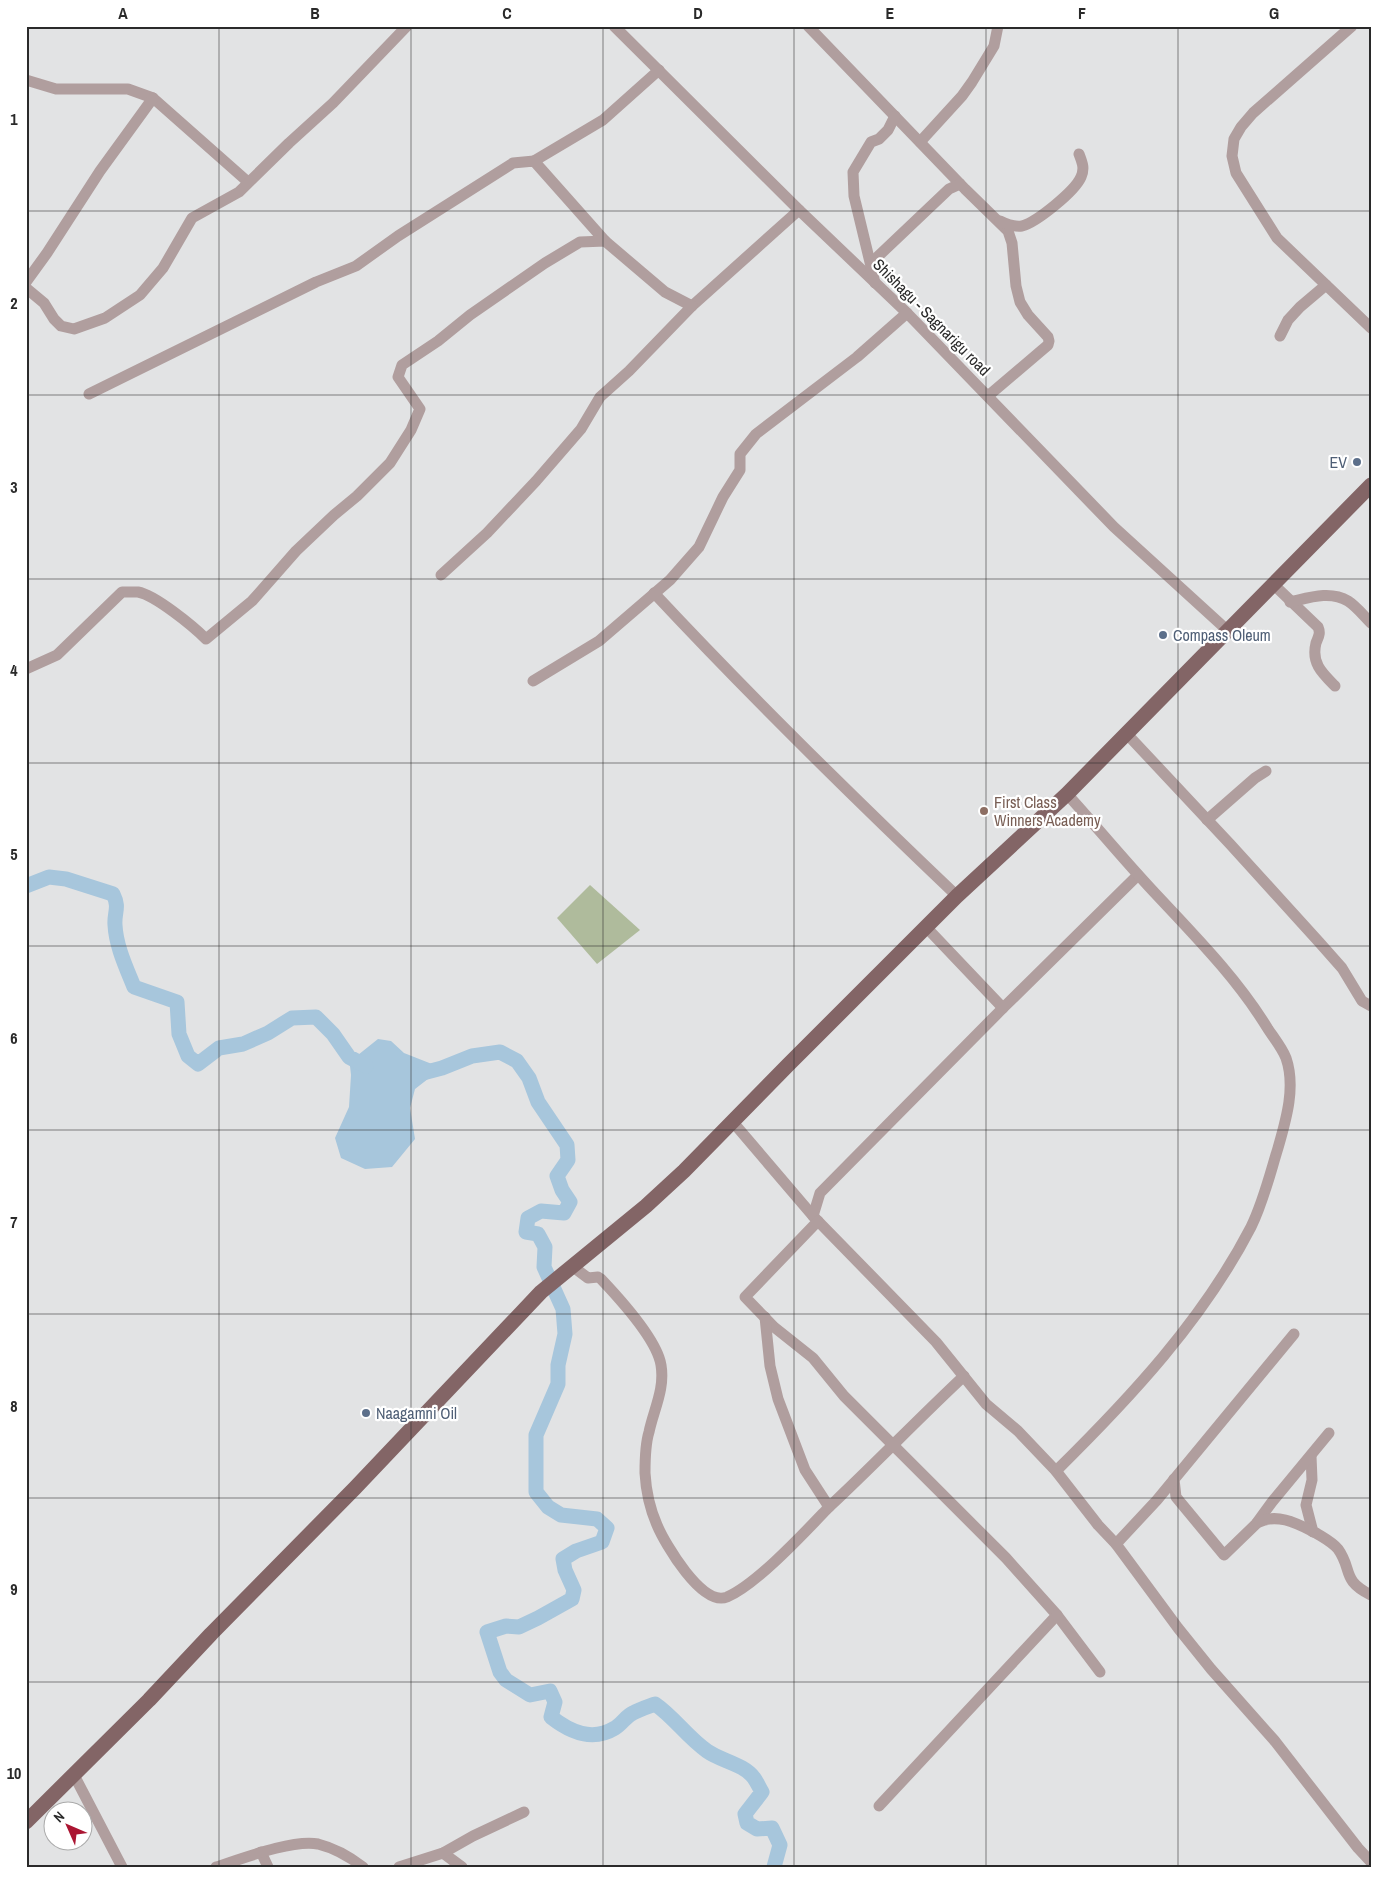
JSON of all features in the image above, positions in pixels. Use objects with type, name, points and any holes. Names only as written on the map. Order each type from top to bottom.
[{"type":"main road","points":[[26,1822],[74,1776],[355,1488],[540,1292],[646,1206],[684,1171],[957,896],[1067,794],[1371,485]]},
{"type":"street","points":[[26,288],[44,303],[61,326],[74,329],[105,318],[140,295],[163,268],[192,218],[239,192],[333,103],[407,26]]},
{"type":"street","name":"Shishagu - Sagnarigu road","points":[[614,26],[799,210],[907,313],[1114,527],[1227,630]]},
{"type":"street","points":[[920,142],[956,103],[972,82],[994,46],[998,26]]},
{"type":"street","points":[[1352,26],[1253,113],[1234,139],[1232,156],[1236,173],[1278,238],[1371,328]]},
{"type":"street","points":[[814,28],[894,116],[998,221],[1010,236],[1016,286],[1020,302],[1028,316],[1048,336],[1049,341],[1048,345],[988,396]]},
{"type":"street","points":[[90,394],[316,282],[356,266],[398,236],[513,163],[534,161],[603,120],[659,70]]},
{"type":"street","points":[[26,80],[56,89],[128,89],[152,98],[248,182]]},
{"type":"street","points":[[26,282],[100,171],[152,98]]},
{"type":"street","points":[[875,283],[854,196],[853,172],[871,142],[878,139],[888,130],[894,116]]},
{"type":"street","points":[[998,221],[1021,226],[1047,211],[1080,178],[1083,165],[1079,154]]},
{"type":"street","points":[[534,161],[605,241],[665,292],[692,306]]},
{"type":"street","points":[[871,264],[949,189],[960,184]]},
{"type":"street","points":[[441,575],[487,534],[536,481],[581,429],[600,397],[629,372],[692,306],[799,210]]},
{"type":"street","points":[[26,669],[57,655],[122,592],[140,592],[193,626],[206,639],[252,601],[296,551],[357,496],[390,463],[411,430],[420,409],[398,377],[402,365],[545,263],[580,242],[605,241]]},
{"type":"street","points":[[1280,336],[1288,320],[1326,285]]},
{"type":"street","points":[[533,681],[599,641],[670,580],[699,546],[723,497],[740,470],[740,454],[756,434],[857,357],[907,313]]},
{"type":"street","points":[[1273,584],[1318,627],[1320,634],[1314,654],[1315,662],[1320,671],[1335,686]]},
{"type":"street","points":[[654,593],[735,680],[957,896]]},
{"type":"street","points":[[1290,602],[1318,595],[1341,598],[1348,601],[1371,623]]},
{"type":"street","points":[[1126,733],[1331,955],[1342,968],[1362,1001],[1371,1006]]},
{"type":"street","points":[[1207,820],[1255,778],[1266,771]]},
{"type":"street","points":[[1056,1471],[1126,1400],[1200,1311],[1220,1280],[1252,1225],[1268,1182],[1282,1135],[1290,1078],[1285,1056],[1261,1016],[1201,943],[1067,794]]},
{"type":"street","points":[[799,1199],[820,1193],[1138,875]]},
{"type":"street","points":[[926,927],[1003,1008]]},
{"type":"street","points":[[732,1121],[815,1218],[936,1342],[986,1404],[1018,1431],[1056,1471],[1098,1525],[1116,1544],[1195,1649],[1274,1740],[1371,1862]]},
{"type":"street","points":[[820,1193],[815,1218],[745,1297],[774,1327],[813,1358],[844,1396],[1006,1558],[1056,1615],[1100,1672]]},
{"type":"street","points":[[572,1266],[582,1276],[588,1278],[598,1277],[601,1279],[631,1315],[656,1350],[661,1366],[661,1393],[647,1442],[645,1473],[647,1494],[657,1525],[678,1564],[705,1592],[716,1598],[725,1598],[762,1572],[964,1376]]},
{"type":"street","points":[[764,1317],[770,1366],[778,1399],[805,1470],[829,1507]]},
{"type":"street","points":[[1116,1544],[1157,1500],[1294,1334]]},
{"type":"street","points":[[1174,1479],[1176,1497],[1224,1555],[1256,1524],[1329,1434]]},
{"type":"street","points":[[1311,1456],[1312,1483],[1306,1505],[1313,1532]]},
{"type":"street","points":[[1157,1500],[1176,1497]]},
{"type":"street","points":[[1256,1524],[1265,1519],[1289,1520],[1302,1524],[1330,1541],[1338,1550],[1352,1582],[1359,1589],[1371,1595]]},
{"type":"street","points":[[879,1806],[1056,1615]]},
{"type":"street","points":[[74,1776],[122,1867]]},
{"type":"street","points":[[398,1867],[443,1853],[473,1836],[524,1812]]},
{"type":"street","points":[[216,1867],[261,1852],[304,1843],[317,1844],[336,1851],[363,1867]]},
{"type":"street","points":[[261,1852],[268,1867]]},
{"type":"street","points":[[443,1853],[462,1867]]},
{"type":"green space","points":[[590,885],[640,930],[597,964],[557,918]]},
{"type":"water","points":[[378,1039],[391,1041],[404,1053],[442,1068],[415,1089],[410,1108],[415,1139],[392,1167],[365,1169],[341,1158],[335,1138],[349,1107],[351,1075],[349,1057],[358,1055]]},
{"type":"waterway","points":[[26,886],[49,877],[66,879],[113,894],[116,903],[115,925],[117,941],[134,987],[177,1002],[179,1034],[188,1056],[198,1064],[219,1048],[243,1044],[268,1033],[292,1018],[316,1017],[333,1034],[349,1057],[366,1066]]},
{"type":"waterway","points":[[423,1073],[442,1068],[472,1056],[500,1052],[517,1061],[529,1078],[538,1102],[567,1145],[568,1160],[557,1176],[562,1190],[570,1202],[564,1213],[541,1211],[528,1218],[526,1232],[538,1234],[545,1247],[544,1267],[563,1309],[565,1334],[558,1365],[558,1384],[536,1435],[536,1492],[548,1507],[561,1515],[597,1519],[607,1528],[602,1542],[576,1551],[563,1559],[565,1570],[574,1590],[572,1599],[519,1627],[506,1626],[487,1632],[500,1672],[506,1680],[530,1695],[550,1691],[555,1702],[551,1717],[574,1731],[590,1735],[606,1732],[617,1726],[631,1714],[655,1704],[707,1751],[744,1769],[754,1778],[762,1792],[745,1814],[747,1823],[757,1829],[772,1828],[780,1845],[774,1867]]},
{"type":"place","name":"EV","points":[[1357,462]]},
{"type":"place","name":"Compass Oleum","points":[[1163,635]]},
{"type":"place","name":"First Class Winners Academy","points":[[984,811]]},
{"type":"place","name":"Naagamni Oil","points":[[366,1413]]}]
